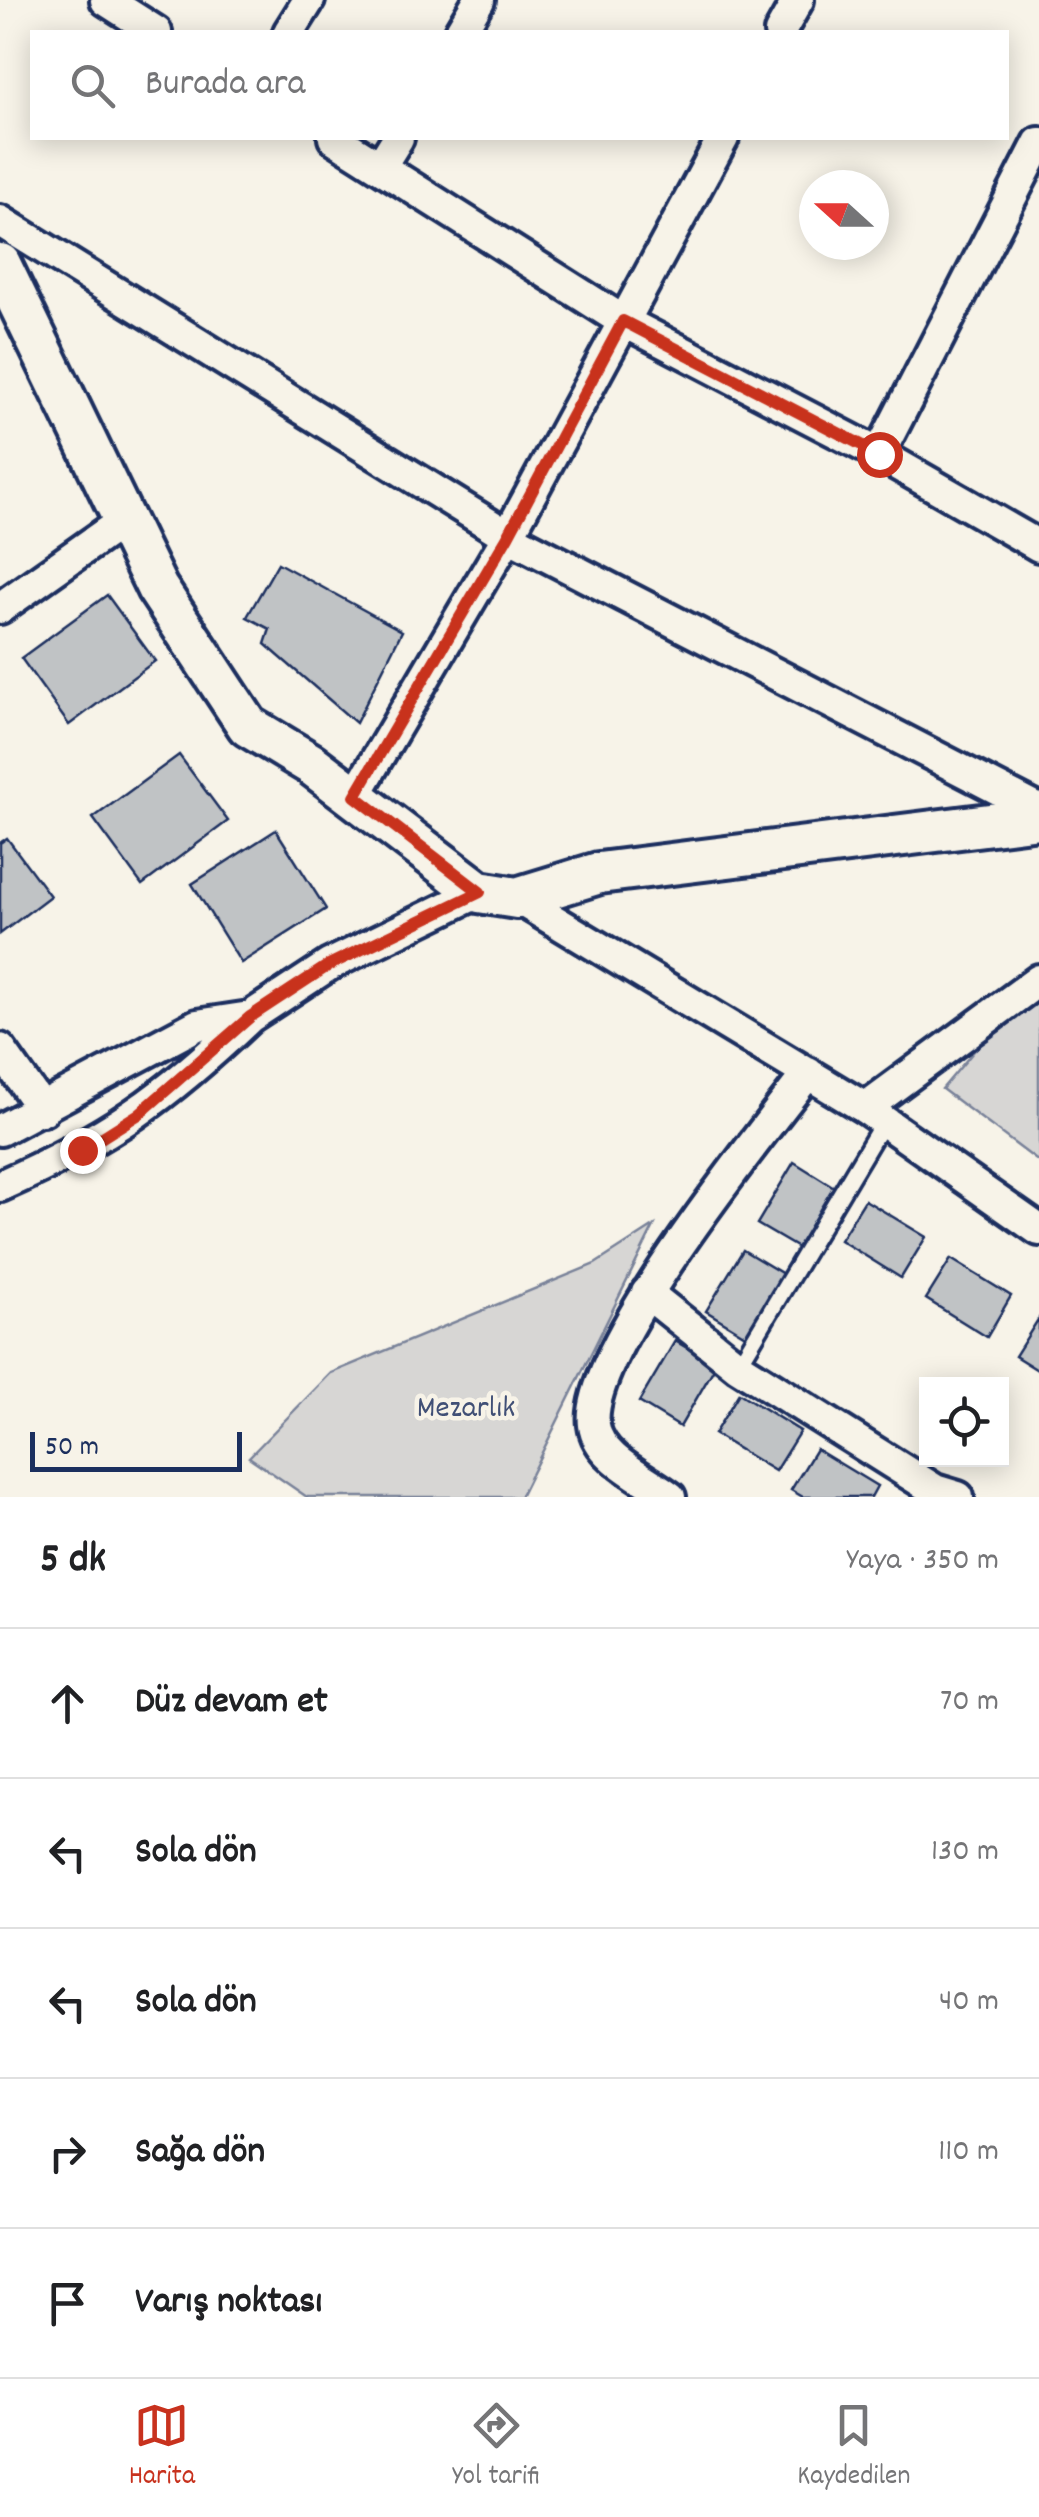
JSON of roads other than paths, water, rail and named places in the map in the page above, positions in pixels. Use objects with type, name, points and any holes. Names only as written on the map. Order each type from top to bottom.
[{"type":"street","points":[[106,0],[153,30]]},
{"type":"street","points":[[290,30],[310,0]]},
{"type":"street","points":[[461,30],[479,0]]},
{"type":"street","points":[[781,30],[798,0]]},
{"type":"street","points":[[337,140],[623,321],[879,454],[1039,546]]},
{"type":"street","points":[[380,167],[397,140]]},
{"type":"street","points":[[355,796],[508,536],[722,140]]},
{"type":"street","points":[[879,454],[1039,143]]},
{"type":"street","points":[[0,221],[508,536],[1039,814]]},
{"type":"street","points":[[4,285],[157,588],[248,726],[498,895],[875,1114],[1039,1230]]},
{"type":"street","points":[[0,608],[124,520]]},
{"type":"street","points":[[0,1186],[82,1150],[139,1114],[250,1017],[329,965],[498,895],[598,873],[1039,814]]},
{"type":"street","points":[[875,1114],[1039,980]]},
{"type":"street","points":[[0,1130],[198,1025],[250,1017]]},
{"type":"street","points":[[0,1049],[43,1110]]},
{"type":"street","points":[[670,1497],[624,1467],[594,1428],[594,1405],[646,1293],[808,1073]]},
{"type":"street","points":[[646,1293],[738,1366],[935,1490],[958,1497]]},
{"type":"lane","points":[[738,1366],[875,1114]]},
{"type":"park label","name":"Mezarlık","points":[[466,1410]]}]
